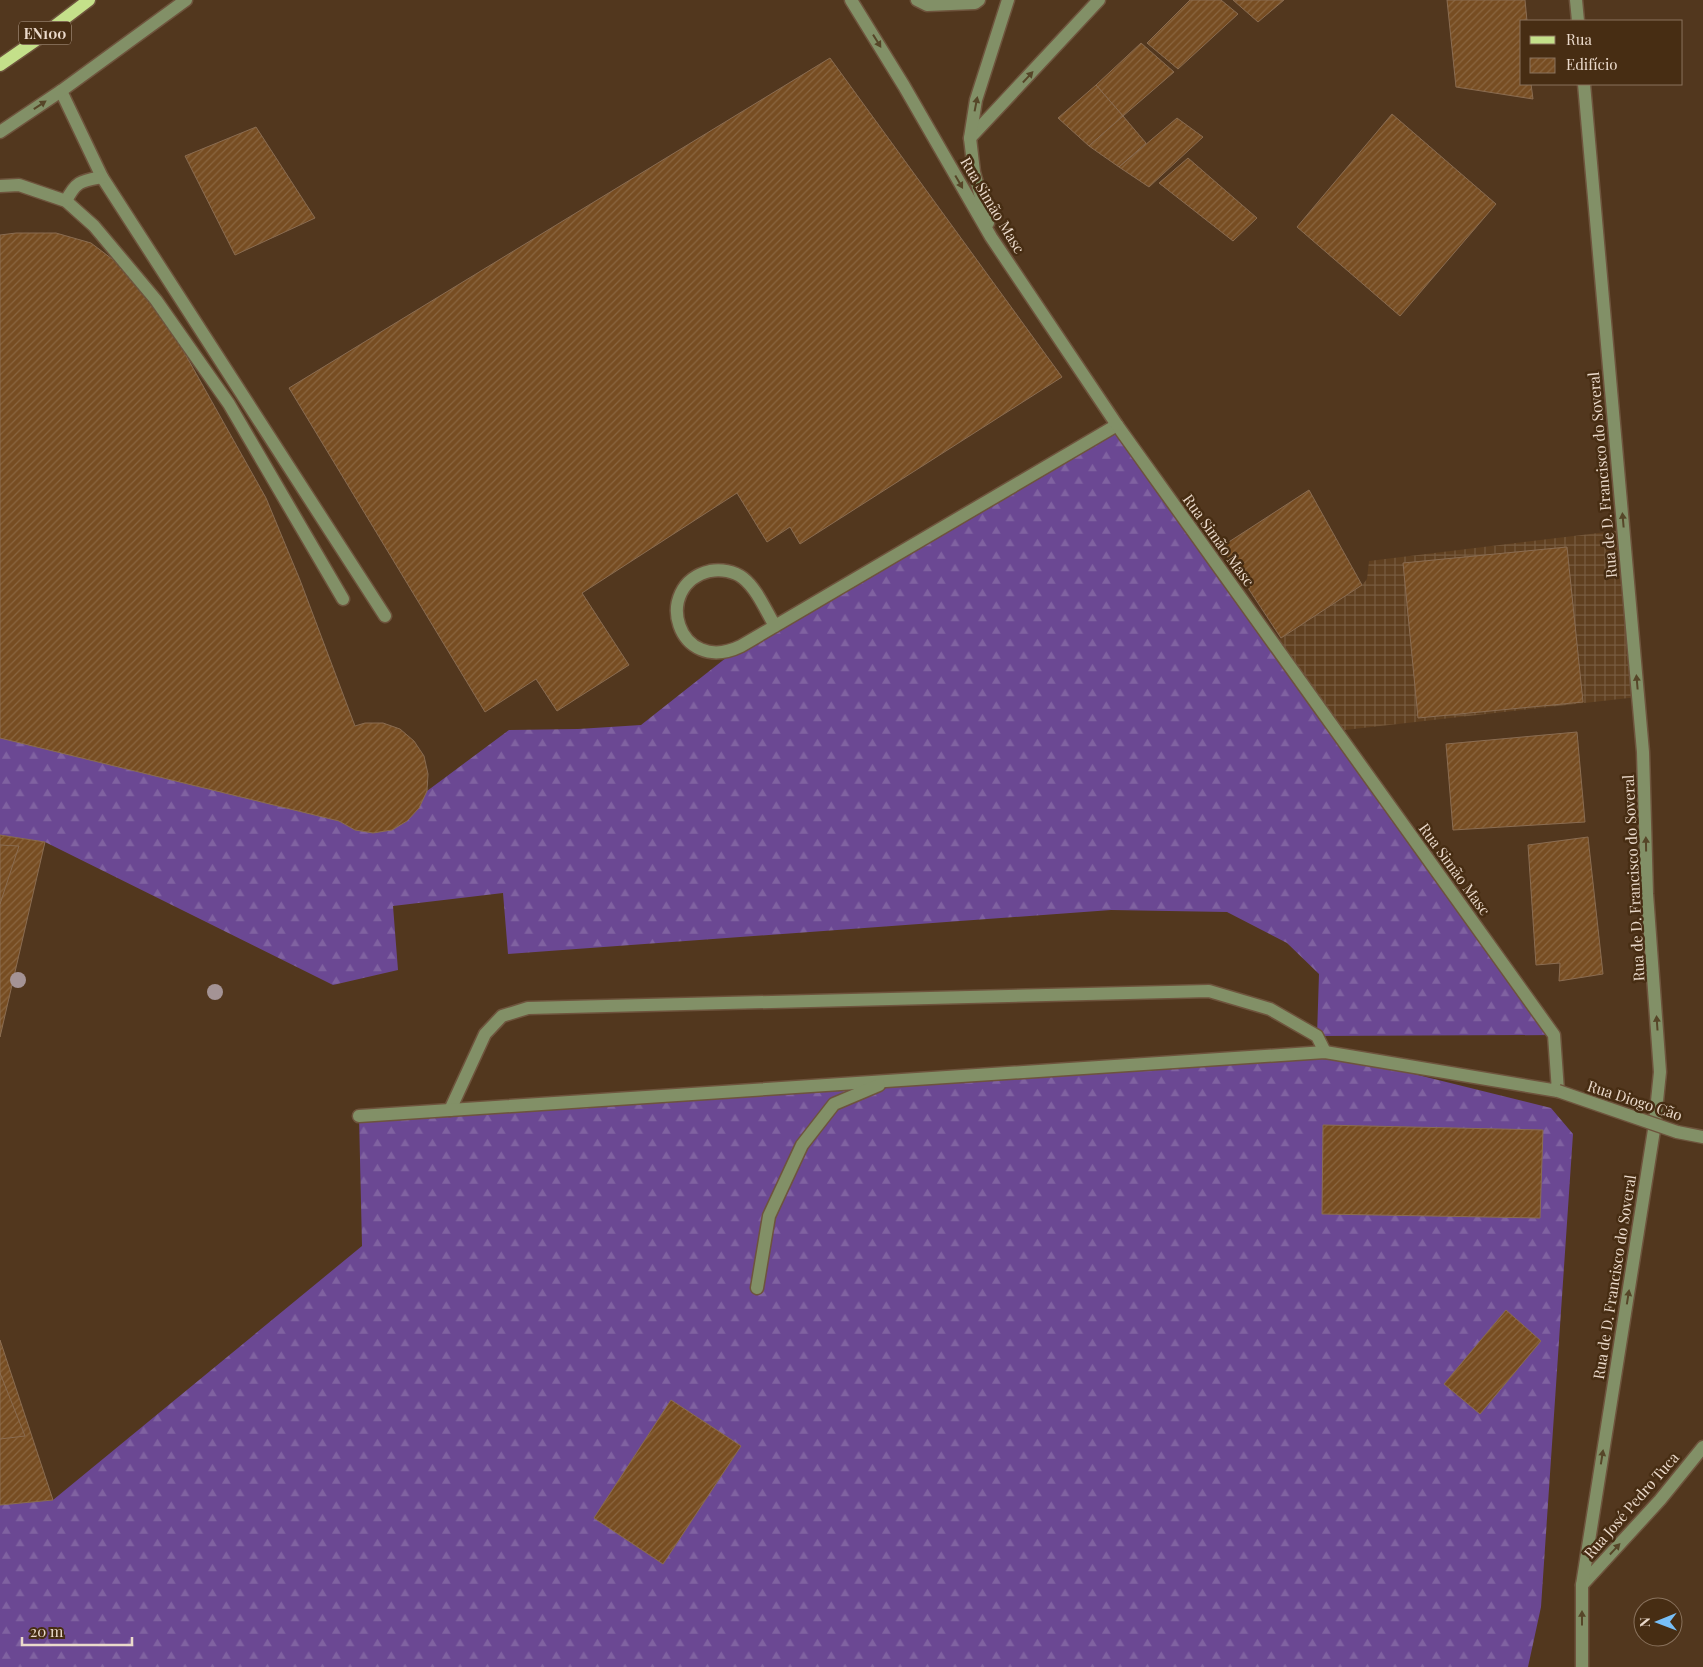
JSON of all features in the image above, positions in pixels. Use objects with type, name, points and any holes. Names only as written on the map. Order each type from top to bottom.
[{"type":"main road","name":"EN100","points":[[0,64],[89,0]]},
{"type":"street","points":[[0,132],[61,91],[186,0]]},
{"type":"street","name":"Rua Simão Masc","points":[[851,0],[904,86],[991,237],[1117,425],[1554,1034],[1558,1091]]},
{"type":"street","points":[[916,0],[927,5],[975,2],[979,0]]},
{"type":"street","points":[[991,237],[974,172],[970,138],[976,100],[1008,0]]},
{"type":"street","points":[[970,138],[1100,0]]},
{"type":"street","points":[[1576,0],[1578,20]]},
{"type":"street","name":"Rua de D. Francisco do Soveral","points":[[1582,1667],[1582,1585],[1654,1130],[1660,1072],[1647,894],[1643,752],[1584,85]]},
{"type":"street","points":[[61,91],[102,176],[385,616]]},
{"type":"street","points":[[66,201],[73,187],[84,180],[102,176]]},
{"type":"street","points":[[0,186],[19,185],[66,201],[94,226],[156,300],[229,404],[343,599]]},
{"type":"street","points":[[776,626],[753,589],[743,578],[730,572],[716,570],[702,573],[689,581],[681,592],[676,606],[677,621],[683,634],[692,644],[703,651],[716,654],[729,652],[776,626],[1117,425]]},
{"type":"street","points":[[450,1110],[485,1034],[502,1016],[528,1008],[1209,991],[1270,1009],[1317,1036],[1325,1052]]},
{"type":"street","name":"Rua Diogo Cão","points":[[360,1116],[1325,1052],[1558,1091],[1677,1132],[1703,1137]]},
{"type":"street","points":[[757,1288],[769,1216],[802,1145],[834,1104],[888,1081]]},
{"type":"street","name":"Rua José Pedro Tuca","points":[[1582,1585],[1660,1500],[1703,1447]]},
{"type":"shaded area","points":[[1623,530],[1638,697],[1336,731],[1273,643],[1362,585],[1367,579],[1369,561]]},
{"type":"green space","points":[[1117,425],[1554,1035],[1317,1036],[1319,974],[1287,943],[1227,912],[1111,910],[508,954],[503,893],[393,906],[398,970],[333,985],[45,842],[0,835],[0,670],[427,791],[509,730],[578,729],[641,725],[741,646]]},
{"type":"green space","points":[[1325,1052],[1551,1108],[1573,1134],[1541,1607],[1528,1667],[0,1667],[0,1505],[53,1500],[362,1246],[359,1116]]},
{"type":"building","points":[[1190,0],[1221,0],[1238,14],[1178,69],[1147,43]]},
{"type":"building","points":[[1233,0],[1284,0],[1258,22]]},
{"type":"building","points":[[1447,0],[1525,0],[1527,20],[1520,20],[1520,85],[1531,85],[1533,99],[1456,87]]},
{"type":"building","points":[[1141,43],[1174,72],[1123,116],[1096,85]]},
{"type":"building","points":[[830,58],[1062,377],[800,544],[790,527],[767,542],[737,493],[582,593],[629,665],[557,711],[536,679],[485,712],[289,388]]},
{"type":"building","points":[[1096,85],[1123,116],[1089,146],[1058,118]]},
{"type":"building","points":[[1392,114],[1496,204],[1400,316],[1297,227]]},
{"type":"building","points":[[1123,116],[1146,143],[1119,167],[1089,146]]},
{"type":"building","points":[[1177,118],[1203,137],[1149,187],[1119,167]]},
{"type":"building","points":[[256,127],[315,218],[235,255],[185,156]]},
{"type":"building","points":[[1188,158],[1257,218],[1233,241],[1159,183]]},
{"type":"building","points":[[56,233],[91,243],[124,268],[175,336],[266,498],[300,580],[355,726],[365,723],[383,723],[400,729],[414,741],[424,756],[428,774],[427,791],[419,808],[407,821],[392,830],[373,833],[355,830],[339,821],[0,738],[0,235]]},
{"type":"building","points":[[1309,490],[1362,585],[1281,638],[1221,547]]},
{"type":"building","points":[[1567,547],[1583,702],[1418,718],[1403,563]]},
{"type":"building","points":[[1577,732],[1585,822],[1453,830],[1446,744]]},
{"type":"building","points":[[0,835],[45,842],[0,1037]]},
{"type":"building","points":[[1588,837],[1603,974],[1559,981],[1560,963],[1536,965],[1528,845]]},
{"type":"building","points":[[0,845],[19,846],[0,904]]},
{"type":"building","points":[[1323,1125],[1543,1130],[1540,1218],[1322,1214]]},
{"type":"building","points":[[1506,1310],[1541,1341],[1480,1414],[1444,1384]]},
{"type":"building","points":[[0,1340],[53,1500],[0,1505]]},
{"type":"building","points":[[0,1373],[25,1436],[0,1439]]},
{"type":"building","points":[[671,1400],[741,1446],[663,1564],[594,1518]]}]
